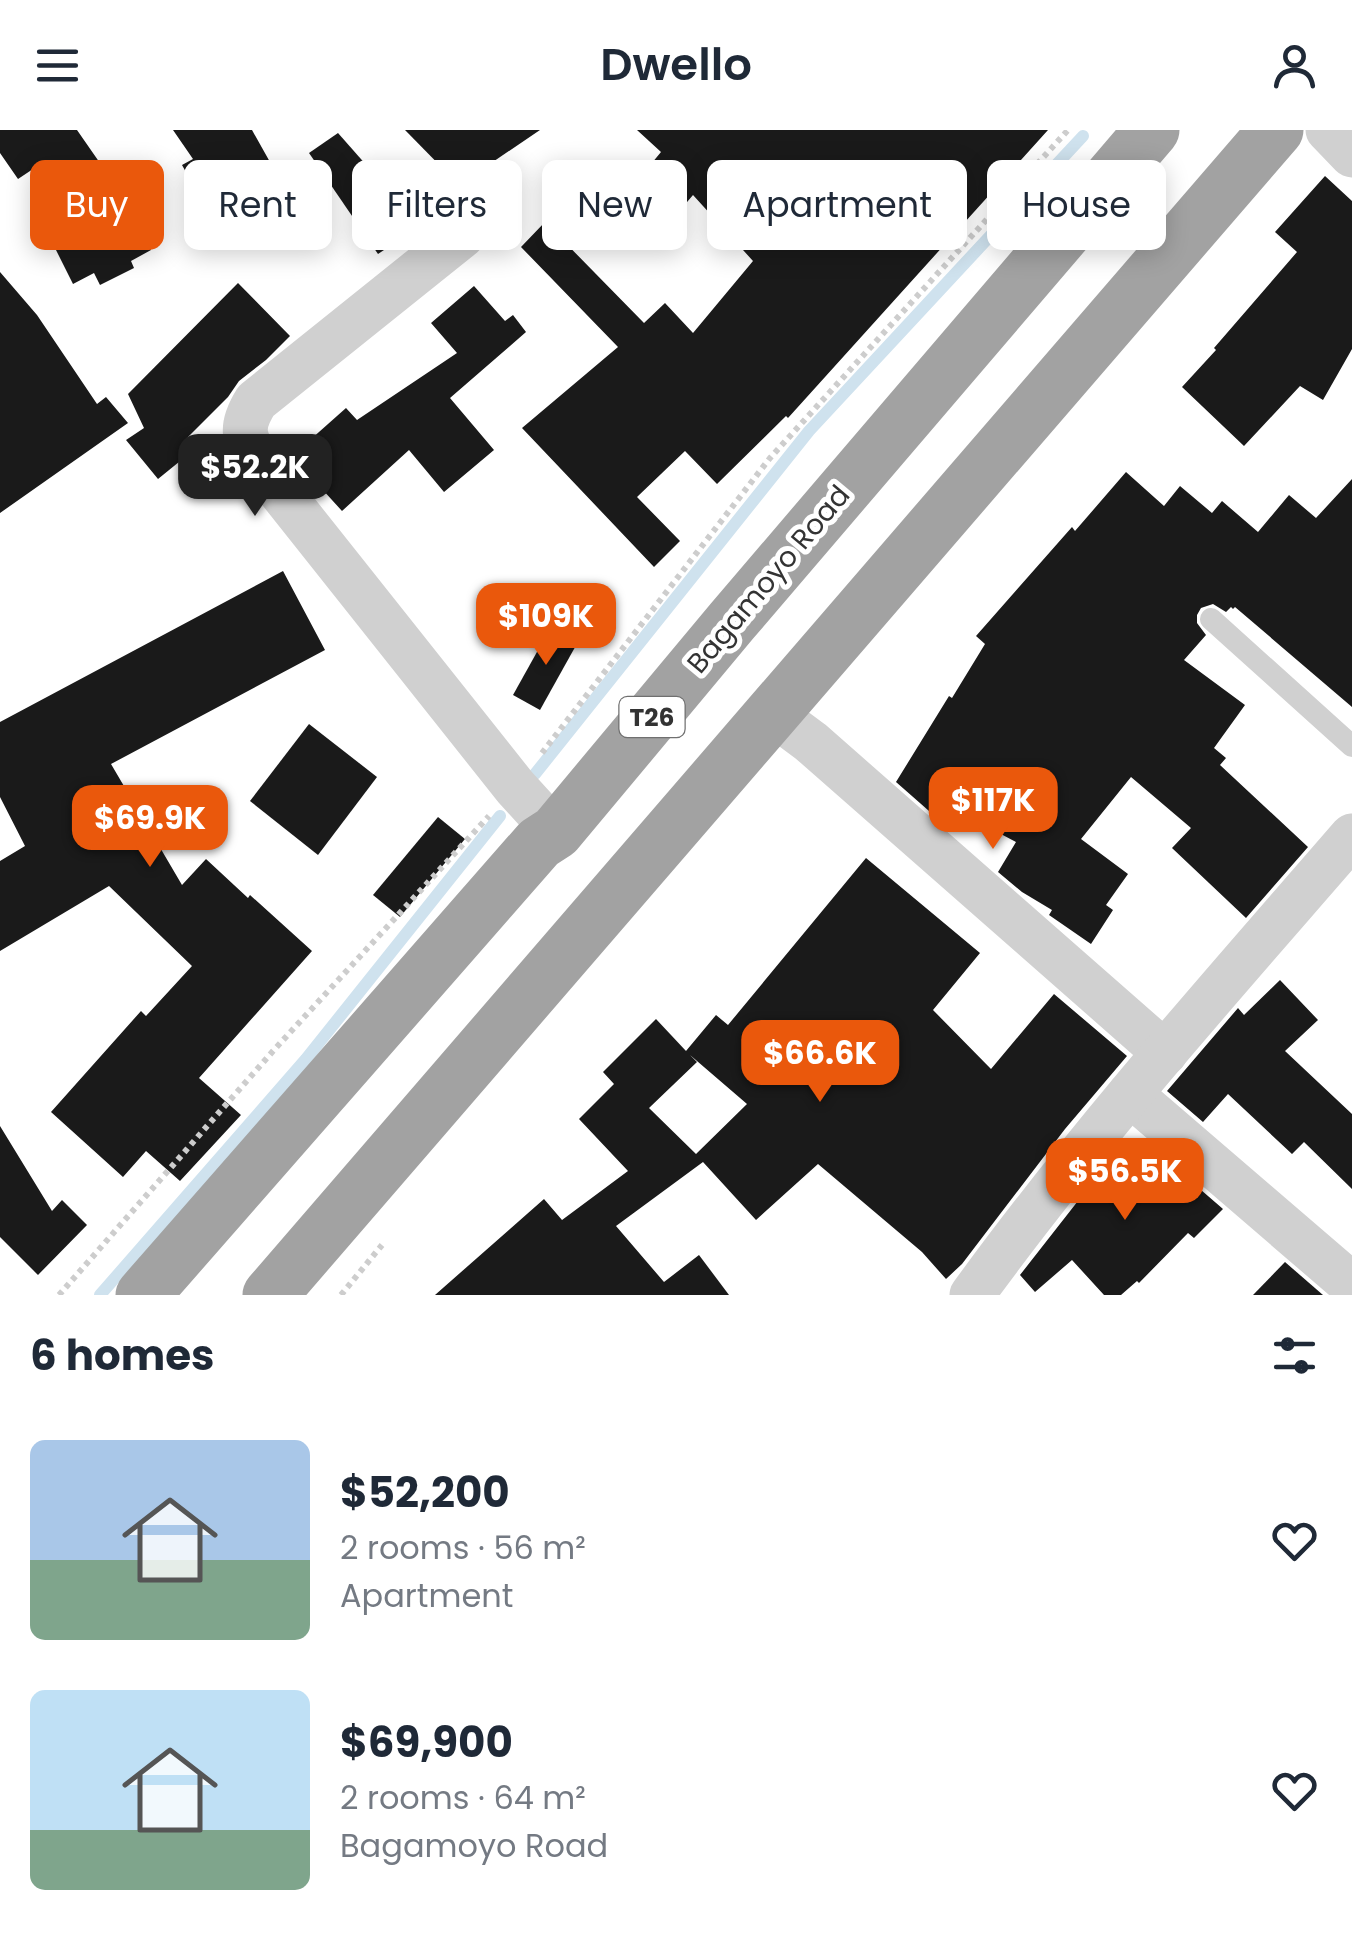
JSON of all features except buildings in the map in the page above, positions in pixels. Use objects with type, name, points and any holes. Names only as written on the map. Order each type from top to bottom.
[{"type":"highway","points":[[270,1295],[1276,130]]},
{"type":"highway","name":"Bagamoyo Road","points":[[144,1295],[539,842],[556,832],[1134,135]]},
{"type":"street","points":[[1328,130],[1352,155]]},
{"type":"street","points":[[443,250],[256,401],[244,419],[244,436],[264,471],[515,787],[556,832]]},
{"type":"street","points":[[772,713],[811,742],[1165,1053]]},
{"type":"street","points":[[972,1295],[1130,1094],[1352,836]]},
{"type":"street","points":[[1130,1094],[1352,1285]]},
{"type":"lane","points":[[1211,618],[1352,746]]},
{"type":"path","points":[[59,1295],[273,1052],[515,787],[770,458],[1068,130]]},
{"type":"waterway","points":[[535,774],[809,431],[1083,136]]},
{"type":"waterway","points":[[100,1295],[306,1059],[500,816]]}]
